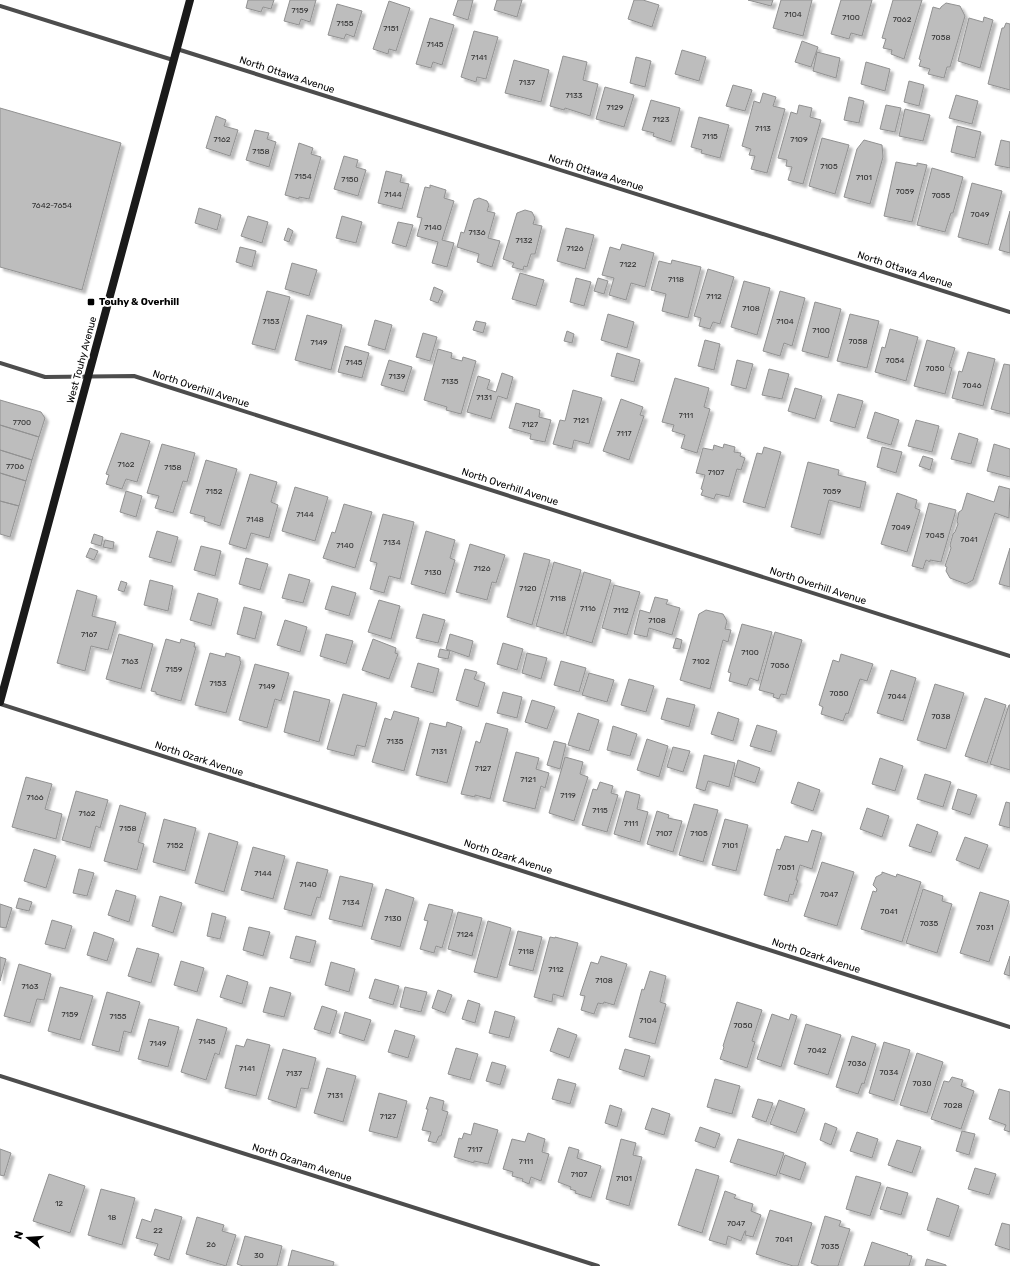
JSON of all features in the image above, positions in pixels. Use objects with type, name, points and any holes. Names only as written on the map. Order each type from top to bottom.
[{"type":"main road","name":"West Touhy Avenue","points":[[0,703],[190,0]]},
{"type":"street","points":[[0,6],[174,60]]},
{"type":"street","name":"North Ottawa Avenue","points":[[177,49],[1010,312]]},
{"type":"street","name":"North Overhill Avenue","points":[[0,363],[45,377],[134,376],[1010,656]]},
{"type":"street","name":"North Ozark Avenue","points":[[0,703],[1010,1027]]},
{"type":"street","name":"North Ozanam Avenue","points":[[0,1076],[598,1266]]},
{"type":"building","points":[[248,0],[274,0],[271,9],[263,7],[261,12],[246,8]]},
{"type":"building","points":[[290,0],[316,0],[310,22],[301,19],[299,25],[284,21]]},
{"type":"building","points":[[458,0],[473,0],[468,20],[453,15]]},
{"type":"building","points":[[497,0],[522,0],[517,17],[494,10]]},
{"type":"building","points":[[634,0],[643,0],[659,5],[652,27],[628,19]]},
{"type":"building","points":[[748,0],[773,0],[771,6]]},
{"type":"building","points":[[781,0],[812,0],[803,36],[773,28]]},
{"type":"building","points":[[841,0],[872,0],[862,36],[851,33],[849,39],[831,34]]},
{"type":"building","points":[[893,0],[922,0],[904,59],[891,54],[892,50],[883,48],[886,39],[882,38]]},
{"type":"building","points":[[389,1],[410,8],[396,51],[389,49],[388,54],[373,49]]},
{"type":"building","points":[[946,3],[960,6],[965,16],[950,67],[947,67],[944,78],[928,74],[930,69],[919,66],[921,60],[919,59],[933,7],[940,9]]},
{"type":"building","points":[[337,4],[362,11],[354,37],[346,34],[344,39],[328,35]]},
{"type":"building","points":[[984,17],[993,20],[980,68],[958,61],[969,18],[983,22]]},
{"type":"building","points":[[430,18],[454,25],[442,65],[433,62],[431,68],[416,64]]},
{"type":"building","points":[[1006,23],[1010,24],[1010,90],[988,84],[1002,28],[1004,28]]},
{"type":"building","points":[[474,31],[498,37],[486,79],[477,77],[476,82],[461,77]]},
{"type":"building","points":[[802,41],[818,47],[811,67],[795,62]]},
{"type":"building","points":[[682,50],[706,57],[699,81],[675,74]]},
{"type":"building","points":[[817,52],[840,58],[836,78],[813,71]]},
{"type":"building","points":[[563,56],[587,62],[583,80],[598,84],[590,116],[565,108],[564,110],[550,106]]},
{"type":"building","points":[[636,57],[651,61],[645,87],[630,83]]},
{"type":"building","points":[[514,60],[549,70],[541,102],[505,93]]},
{"type":"building","points":[[866,62],[890,69],[885,91],[861,84]]},
{"type":"building","points":[[909,81],[924,85],[919,106],[904,102]]},
{"type":"building","points":[[733,85],[752,90],[745,111],[726,106]]},
{"type":"building","points":[[605,87],[634,95],[624,127],[596,119]]},
{"type":"building","points":[[763,93],[776,97],[773,106],[785,109],[767,173],[751,169],[755,156],[749,155],[751,149],[742,146],[754,101],[760,103]]},
{"type":"building","points":[[956,95],[978,101],[972,124],[949,118]]},
{"type":"building","points":[[849,97],[864,101],[859,123],[844,120]]},
{"type":"building","points":[[651,100],[680,108],[671,142],[653,136],[654,133],[642,130]]},
{"type":"building","points":[[799,105],[812,108],[810,117],[821,120],[803,184],[788,180],[792,167],[786,166],[787,160],[778,158],[791,112],[797,114]]},
{"type":"building","points":[[886,105],[901,108],[895,132],[880,129]]},
{"type":"building","points":[[0,108],[121,143],[82,290],[0,267]]},
{"type":"building","points":[[905,109],[930,115],[923,141],[899,136]]},
{"type":"building","points":[[216,116],[226,120],[224,126],[238,130],[230,156],[206,148]]},
{"type":"building","points":[[699,117],[729,125],[720,158],[701,153],[702,150],[691,147]]},
{"type":"building","points":[[957,126],[981,132],[975,158],[951,152]]},
{"type":"building","points":[[255,130],[269,133],[267,139],[276,142],[269,167],[246,160]]},
{"type":"building","points":[[822,138],[849,145],[835,194],[809,186]]},
{"type":"building","points":[[864,140],[882,145],[883,157],[870,204],[844,197],[857,149]]},
{"type":"building","points":[[1001,140],[1010,142],[1010,168],[995,165]]},
{"type":"building","points":[[299,143],[313,148],[311,154],[321,157],[309,199],[299,197],[299,199],[285,195]]},
{"type":"building","points":[[344,156],[358,160],[356,167],[366,170],[358,196],[334,189]]},
{"type":"building","points":[[896,162],[917,166],[917,163],[927,165],[912,222],[884,216]]},
{"type":"building","points":[[932,168],[963,177],[953,213],[951,213],[945,232],[917,225]]},
{"type":"building","points":[[386,171],[402,175],[400,182],[409,184],[402,209],[378,203]]},
{"type":"building","points":[[972,183],[1002,191],[988,245],[958,237]]},
{"type":"building","points":[[430,185],[446,190],[444,198],[454,201],[442,240],[454,243],[447,267],[432,263],[438,242],[417,236],[422,218],[417,217],[425,187],[430,188]]},
{"type":"building","points":[[479,198],[487,201],[489,205],[487,211],[495,213],[488,238],[500,241],[492,267],[477,262],[479,254],[457,247],[461,232],[464,233],[474,200]]},
{"type":"building","points":[[199,208],[221,215],[217,230],[195,223]]},
{"type":"building","points":[[525,210],[532,212],[535,218],[533,224],[542,226],[535,254],[531,254],[527,267],[524,266],[523,270],[512,267],[514,263],[503,259],[517,213]]},
{"type":"building","points":[[1010,211],[1010,253],[999,250]]},
{"type":"building","points":[[248,216],[268,222],[262,243],[241,236]]},
{"type":"building","points":[[342,216],[362,222],[356,243],[336,238]]},
{"type":"building","points":[[398,222],[413,225],[406,247],[392,243]]},
{"type":"building","points":[[288,228],[293,231],[289,242],[284,240]]},
{"type":"building","points":[[566,228],[594,235],[585,269],[557,261]]},
{"type":"building","points":[[622,244],[654,253],[645,287],[631,283],[626,300],[609,295],[614,278],[602,275],[610,247],[620,250]]},
{"type":"building","points":[[240,247],[256,251],[252,267],[236,262]]},
{"type":"building","points":[[672,260],[701,267],[688,318],[662,311],[666,294],[651,290],[659,261],[671,264]]},
{"type":"building","points":[[292,263],[317,270],[309,296],[285,289]]},
{"type":"building","points":[[708,269],[734,277],[720,324],[713,322],[710,329],[699,326],[701,318],[694,316]]},
{"type":"building","points":[[520,273],[544,280],[536,306],[512,299]]},
{"type":"building","points":[[576,278],[591,282],[584,306],[570,302]]},
{"type":"building","points":[[598,278],[608,281],[604,294],[594,291]]},
{"type":"building","points":[[744,281],[770,288],[757,335],[731,327]]},
{"type":"building","points":[[434,287],[443,291],[438,303],[430,300]]},
{"type":"building","points":[[267,291],[290,297],[275,350],[252,344]]},
{"type":"building","points":[[780,291],[805,298],[792,346],[784,343],[780,356],[763,351]]},
{"type":"building","points":[[815,302],[841,309],[828,358],[802,351]]},
{"type":"building","points":[[608,314],[634,322],[627,348],[601,340]]},
{"type":"building","points":[[850,314],[879,321],[867,368],[837,361]]},
{"type":"building","points":[[307,315],[342,325],[331,370],[295,360]]},
{"type":"building","points":[[375,320],[392,325],[385,350],[368,345]]},
{"type":"building","points":[[476,321],[486,323],[483,333],[473,330]]},
{"type":"building","points":[[890,329],[918,337],[906,381],[875,372],[882,347],[885,348]]},
{"type":"building","points":[[567,331],[574,334],[572,343],[564,341]]},
{"type":"building","points":[[423,333],[437,337],[430,361],[416,357]]},
{"type":"building","points":[[705,340],[720,344],[714,370],[698,366]]},
{"type":"building","points":[[927,340],[955,348],[949,367],[952,368],[945,394],[914,386]]},
{"type":"building","points":[[345,346],[369,353],[362,378],[338,372]]},
{"type":"building","points":[[438,349],[452,353],[451,358],[462,361],[463,357],[476,361],[461,414],[446,410],[447,407],[424,400]]},
{"type":"building","points":[[968,352],[995,359],[983,406],[952,398],[959,371],[962,372]]},
{"type":"building","points":[[617,353],[640,360],[634,382],[611,376]]},
{"type":"building","points":[[389,360],[412,367],[404,392],[381,385]]},
{"type":"building","points":[[737,360],[753,364],[746,389],[731,385]]},
{"type":"building","points":[[1004,364],[1010,365],[1010,414],[991,409]]},
{"type":"building","points":[[769,369],[789,374],[782,399],[762,395]]},
{"type":"building","points":[[502,373],[513,377],[507,399],[498,396],[491,419],[467,412],[478,376],[490,380],[487,389],[496,392]]},
{"type":"building","points":[[675,378],[709,388],[704,407],[710,409],[697,453],[681,448],[685,435],[672,431],[674,425],[662,422]]},
{"type":"building","points":[[795,388],[822,396],[815,419],[788,411]]},
{"type":"building","points":[[573,390],[602,398],[589,444],[574,440],[572,449],[553,444],[560,420],[565,421]]},
{"type":"building","points":[[838,394],[863,401],[855,428],[830,421]]},
{"type":"building","points":[[621,399],[643,407],[640,415],[644,416],[629,460],[603,451]]},
{"type":"building","points":[[0,400],[41,412],[45,418],[39,437],[0,425]]},
{"type":"building","points":[[516,403],[540,410],[539,417],[551,420],[545,442],[530,439],[531,434],[509,428]]},
{"type":"building","points":[[875,412],[899,420],[891,445],[867,438]]},
{"type":"building","points":[[916,420],[939,426],[932,452],[908,446]]},
{"type":"building","points":[[0,425],[39,437],[32,460],[0,450]]},
{"type":"building","points":[[121,433],[150,441],[137,482],[126,479],[122,489],[106,484],[109,475],[106,474]]},
{"type":"building","points":[[959,433],[978,439],[971,464],[951,459]]},
{"type":"building","points":[[162,444],[195,453],[187,482],[183,481],[173,513],[155,508],[159,496],[147,493]]},
{"type":"building","points":[[724,444],[735,447],[734,452],[741,453],[740,456],[745,458],[741,470],[737,469],[729,497],[716,494],[714,499],[701,495],[705,475],[696,473],[703,448],[713,450],[714,445],[723,448]]},
{"type":"building","points":[[994,444],[1010,449],[1010,477],[987,471]]},
{"type":"building","points":[[764,447],[781,452],[765,508],[743,502],[757,453],[762,454]]},
{"type":"building","points":[[882,447],[902,452],[896,473],[877,467]]},
{"type":"building","points":[[0,450],[32,460],[26,481],[0,473]]},
{"type":"building","points":[[923,456],[933,459],[930,470],[919,466]]},
{"type":"building","points":[[206,460],[237,469],[220,526],[204,521],[205,517],[190,513]]},
{"type":"building","points":[[808,462],[839,470],[838,475],[866,482],[860,508],[829,500],[820,535],[791,527]]},
{"type":"building","points":[[0,473],[26,481],[19,506],[0,501]]},
{"type":"building","points":[[250,474],[277,482],[271,502],[278,505],[269,538],[251,533],[246,549],[229,544]]},
{"type":"building","points":[[999,486],[1010,489],[1009,518],[995,513],[973,580],[966,584],[950,578],[946,571],[947,567],[945,566],[951,548],[950,545],[953,534],[958,524],[957,521],[959,512],[962,510],[967,493],[994,502]]},
{"type":"building","points":[[295,487],[328,497],[315,541],[282,531]]},
{"type":"building","points":[[126,491],[142,496],[136,517],[120,512]]},
{"type":"building","points":[[897,493],[917,500],[915,508],[920,510],[907,552],[881,544]]},
{"type":"building","points":[[0,501],[19,506],[10,537],[0,534]]},
{"type":"building","points":[[929,503],[956,510],[941,562],[930,560],[930,562],[926,560],[923,569],[912,566]]},
{"type":"building","points":[[344,504],[372,512],[355,568],[323,558],[332,532],[335,533]]},
{"type":"building","points":[[383,514],[414,522],[400,579],[389,576],[384,593],[370,589],[377,563],[370,561]]},
{"type":"building","points":[[157,531],[178,537],[171,563],[149,557]]},
{"type":"building","points":[[426,531],[455,540],[450,558],[455,560],[445,594],[411,584]]},
{"type":"building","points":[[94,534],[103,537],[101,546],[91,543]]},
{"type":"building","points":[[105,540],[114,542],[113,549],[103,547]]},
{"type":"building","points":[[470,544],[505,555],[496,583],[492,582],[487,600],[456,592]]},
{"type":"building","points":[[201,546],[221,551],[215,576],[194,570]]},
{"type":"building","points":[[90,548],[98,551],[94,560],[86,557]]},
{"type":"building","points":[[1010,548],[1010,587],[999,584]]},
{"type":"building","points":[[524,553],[550,560],[532,625],[507,617]]},
{"type":"building","points":[[246,558],[268,564],[260,590],[239,584]]},
{"type":"building","points":[[554,562],[581,570],[563,634],[536,626]]},
{"type":"building","points":[[584,572],[611,580],[592,643],[566,635]]},
{"type":"building","points":[[289,574],[310,580],[303,603],[282,598]]},
{"type":"building","points":[[150,580],[173,586],[168,611],[144,605]]},
{"type":"building","points":[[121,581],[127,583],[124,592],[118,590]]},
{"type":"building","points":[[614,585],[640,592],[627,635],[602,628]]},
{"type":"building","points":[[332,586],[356,593],[349,616],[325,609]]},
{"type":"building","points":[[77,590],[97,596],[92,616],[116,622],[108,650],[91,646],[85,671],[57,663]]},
{"type":"building","points":[[198,593],[218,599],[211,626],[190,620]]},
{"type":"building","points":[[655,597],[668,600],[666,604],[680,608],[672,635],[649,628],[647,637],[634,634],[640,610],[650,613]]},
{"type":"building","points":[[379,600],[400,606],[391,639],[368,632]]},
{"type":"building","points":[[244,607],[262,612],[255,639],[237,634]]},
{"type":"building","points":[[706,610],[723,614],[727,621],[725,629],[731,630],[728,642],[723,640],[710,689],[680,680],[699,614]]},
{"type":"building","points":[[423,614],[445,620],[438,643],[416,638]]},
{"type":"building","points":[[285,620],[307,627],[300,652],[277,645]]},
{"type":"building","points":[[742,624],[772,632],[758,681],[750,678],[747,686],[729,681],[731,673],[728,672]]},
{"type":"building","points":[[775,632],[802,640],[786,695],[781,694],[779,699],[773,697],[774,694],[759,690]]},
{"type":"building","points":[[119,634],[153,644],[141,689],[106,679]]},
{"type":"building","points":[[326,634],[353,641],[346,664],[320,656]]},
{"type":"building","points":[[450,634],[473,641],[469,657],[446,649]]},
{"type":"building","points":[[676,638],[682,640],[680,649],[673,648]]},
{"type":"building","points":[[166,639],[180,643],[181,639],[195,643],[194,647],[196,647],[181,701],[156,694],[156,692],[151,691]]},
{"type":"building","points":[[373,639],[396,648],[395,653],[398,654],[389,679],[362,670]]},
{"type":"building","points":[[503,643],[523,649],[517,670],[497,664]]},
{"type":"building","points":[[440,649],[450,651],[448,659],[438,657]]},
{"type":"building","points":[[210,653],[225,657],[226,653],[240,657],[241,662],[226,713],[195,705]]},
{"type":"building","points":[[527,653],[547,658],[541,679],[522,673]]},
{"type":"building","points":[[841,654],[873,664],[867,681],[860,679],[848,714],[846,713],[843,721],[821,714],[823,707],[819,705],[833,660],[839,662]]},
{"type":"building","points":[[561,661],[586,668],[579,692],[554,685]]},
{"type":"building","points":[[418,663],[439,669],[433,693],[411,687]]},
{"type":"building","points":[[255,664],[289,673],[281,701],[275,699],[267,728],[239,720]]},
{"type":"building","points":[[465,669],[477,672],[474,679],[485,683],[478,707],[456,700]]},
{"type":"building","points":[[891,670],[916,678],[903,721],[877,713]]},
{"type":"building","points":[[589,673],[614,680],[607,702],[582,695]]},
{"type":"building","points":[[629,679],[654,686],[646,712],[621,705]]},
{"type":"building","points":[[935,684],[964,693],[946,749],[917,740]]},
{"type":"building","points":[[294,691],[330,700],[319,742],[284,732]]},
{"type":"building","points":[[503,692],[522,697],[517,718],[497,713]]},
{"type":"building","points":[[343,694],[377,703],[365,747],[357,745],[354,756],[327,749]]},
{"type":"building","points":[[667,698],[695,705],[689,727],[661,719]]},
{"type":"building","points":[[985,698],[1006,705],[987,763],[965,756]]},
{"type":"building","points":[[532,700],[555,707],[547,729],[525,722]]},
{"type":"building","points":[[1010,705],[1010,770],[990,764]]},
{"type":"building","points":[[394,711],[419,718],[404,771],[372,762],[385,718],[391,720]]},
{"type":"building","points":[[718,712],[739,719],[733,741],[711,734]]},
{"type":"building","points":[[578,713],[599,720],[589,751],[568,745]]},
{"type":"building","points":[[447,722],[462,727],[447,783],[416,775],[430,723],[446,727]]},
{"type":"building","points":[[486,723],[508,729],[490,799],[475,795],[475,797],[461,794],[476,741],[480,743]]},
{"type":"building","points":[[757,725],[777,731],[771,752],[750,746]]},
{"type":"building","points":[[613,726],[637,734],[630,756],[607,750]]},
{"type":"building","points":[[647,739],[668,746],[659,777],[637,770]]},
{"type":"building","points":[[554,741],[566,744],[560,769],[547,765]]},
{"type":"building","points":[[673,747],[690,751],[683,772],[667,767]]},
{"type":"building","points":[[516,752],[539,758],[536,769],[549,773],[545,788],[541,786],[535,809],[503,801]]},
{"type":"building","points":[[704,755],[735,763],[729,787],[708,781],[705,791],[696,788]]},
{"type":"building","points":[[565,757],[583,762],[580,774],[588,777],[574,821],[549,813]]},
{"type":"building","points":[[880,758],[903,766],[895,791],[872,784]]},
{"type":"building","points":[[738,760],[760,768],[755,783],[734,776]]},
{"type":"building","points":[[925,774],[951,782],[943,807],[917,799]]},
{"type":"building","points":[[26,777],[52,784],[45,809],[62,814],[56,839],[12,827]]},
{"type":"building","points":[[600,782],[613,786],[611,793],[618,795],[607,832],[582,825],[593,789],[597,790]]},
{"type":"building","points":[[798,782],[820,790],[813,811],[791,803]]},
{"type":"building","points":[[958,789],[977,795],[970,815],[952,809]]},
{"type":"building","points":[[76,791],[108,800],[100,828],[96,826],[90,848],[62,840]]},
{"type":"building","points":[[626,791],[640,795],[637,809],[648,812],[640,842],[614,834]]},
{"type":"building","points":[[1006,802],[1010,803],[1010,828],[999,825]]},
{"type":"building","points":[[694,804],[718,810],[703,862],[679,855]]},
{"type":"building","points":[[120,805],[146,813],[138,842],[144,844],[137,870],[104,861]]},
{"type":"building","points":[[867,808],[889,816],[882,837],[860,829]]},
{"type":"building","points":[[657,811],[669,815],[668,818],[682,821],[673,852],[647,844]]},
{"type":"building","points":[[164,819],[196,828],[185,871],[153,862]]},
{"type":"building","points":[[725,819],[748,825],[736,871],[712,865]]},
{"type":"building","points":[[917,824],[938,832],[931,853],[909,846]]},
{"type":"building","points":[[812,830],[822,833],[812,869],[800,865],[796,880],[798,880],[793,895],[790,894],[788,902],[764,895],[777,849],[780,850],[785,836],[808,842]]},
{"type":"building","points":[[209,833],[238,842],[224,892],[195,883]]},
{"type":"building","points":[[965,837],[988,845],[979,869],[956,860]]},
{"type":"building","points":[[253,847],[285,856],[273,899],[241,890]]},
{"type":"building","points":[[34,849],[56,856],[46,888],[24,881]]},
{"type":"building","points":[[297,862],[328,870],[320,898],[317,897],[311,916],[284,909]]},
{"type":"building","points":[[822,862],[854,872],[837,926],[804,916]]},
{"type":"building","points":[[79,869],[94,873],[87,896],[73,893]]},
{"type":"building","points":[[882,872],[896,877],[897,874],[921,882],[902,942],[861,929],[873,891],[876,892],[877,889],[873,885],[876,877],[882,874]]},
{"type":"building","points":[[340,876],[373,884],[362,927],[329,919]]},
{"type":"building","points":[[386,889],[414,898],[400,947],[371,939]]},
{"type":"building","points":[[923,889],[943,896],[942,901],[952,904],[937,953],[906,943]]},
{"type":"building","points":[[116,890],[136,896],[129,922],[108,915]]},
{"type":"building","points":[[980,892],[1009,901],[989,962],[960,953]]},
{"type":"building","points":[[160,896],[182,903],[173,933],[152,926]]},
{"type":"building","points":[[19,898],[32,902],[29,911],[16,908]]},
{"type":"building","points":[[0,904],[12,908],[6,928],[0,927]]},
{"type":"building","points":[[429,904],[453,910],[442,948],[436,946],[434,953],[420,949],[428,921],[424,920]]},
{"type":"building","points":[[458,912],[482,918],[472,956],[448,949]]},
{"type":"building","points":[[212,913],[226,917],[220,939],[207,936]]},
{"type":"building","points":[[52,920],[72,926],[65,949],[45,944]]},
{"type":"building","points":[[488,921],[511,928],[497,978],[474,972]]},
{"type":"building","points":[[249,927],[270,932],[263,956],[243,950]]},
{"type":"building","points":[[518,931],[542,937],[533,971],[509,965]]},
{"type":"building","points":[[94,932],[114,939],[107,961],[87,955]]},
{"type":"building","points":[[296,936],[316,941],[310,963],[290,958]]},
{"type":"building","points":[[550,937],[578,943],[563,997],[553,994],[552,1002],[534,997]]},
{"type":"building","points":[[137,948],[159,954],[151,983],[128,976]]},
{"type":"building","points":[[601,956],[627,964],[614,1005],[604,1002],[603,1004],[598,1003],[594,1014],[581,1010],[585,996],[580,995],[591,962],[598,964]]},
{"type":"building","points":[[1010,956],[1010,976],[1004,974]]},
{"type":"building","points":[[0,957],[6,959],[0,981]]},
{"type":"building","points":[[181,961],[204,968],[197,992],[174,985]]},
{"type":"building","points":[[331,962],[355,969],[349,992],[325,985]]},
{"type":"building","points":[[19,964],[51,974],[44,1000],[37,999],[30,1023],[4,1016]]},
{"type":"building","points":[[650,971],[666,976],[660,1002],[666,1004],[655,1044],[629,1037],[642,989],[644,990]]},
{"type":"building","points":[[227,975],[248,982],[242,1004],[220,997]]},
{"type":"building","points":[[375,979],[399,986],[393,1005],[369,998]]},
{"type":"building","points":[[60,987],[93,996],[80,1040],[48,1031]]},
{"type":"building","points":[[270,987],[291,993],[284,1017],[263,1012]]},
{"type":"building","points":[[405,987],[427,992],[421,1012],[400,1007]]},
{"type":"building","points":[[438,990],[452,995],[445,1013],[432,1008]]},
{"type":"building","points":[[107,992],[140,1002],[131,1033],[124,1031],[119,1052],[92,1045]]},
{"type":"building","points":[[468,1000],[480,1004],[475,1023],[462,1019]]},
{"type":"building","points":[[737,1002],[762,1010],[752,1041],[755,1042],[747,1068],[720,1059]]},
{"type":"building","points":[[322,1006],[337,1011],[330,1034],[314,1029]]},
{"type":"building","points":[[495,1011],[515,1017],[509,1038],[489,1033]]},
{"type":"building","points":[[345,1012],[371,1020],[364,1041],[339,1033]]},
{"type":"building","points":[[772,1014],[789,1020],[791,1014],[797,1016],[781,1067],[757,1059]]},
{"type":"building","points":[[149,1019],[179,1027],[168,1067],[138,1059]]},
{"type":"building","points":[[197,1019],[227,1028],[219,1055],[215,1053],[206,1080],[181,1072]]},
{"type":"building","points":[[806,1024],[841,1035],[828,1075],[794,1064]]},
{"type":"building","points":[[558,1028],[577,1035],[569,1058],[550,1051]]},
{"type":"building","points":[[395,1030],[415,1036],[408,1058],[388,1052]]},
{"type":"building","points":[[852,1036],[876,1044],[864,1084],[862,1083],[858,1094],[836,1087]]},
{"type":"building","points":[[247,1039],[270,1045],[256,1096],[225,1088],[236,1045],[244,1047]]},
{"type":"building","points":[[884,1042],[910,1050],[894,1101],[869,1093]]},
{"type":"building","points":[[456,1048],[478,1054],[470,1080],[448,1074]]},
{"type":"building","points":[[283,1049],[316,1058],[308,1089],[301,1088],[296,1108],[268,1099]]},
{"type":"building","points":[[625,1049],[650,1056],[644,1077],[619,1069]]},
{"type":"building","points":[[917,1053],[943,1062],[927,1113],[900,1105]]},
{"type":"building","points":[[492,1062],[506,1066],[500,1085],[486,1081]]},
{"type":"building","points":[[327,1068],[356,1076],[343,1122],[314,1113]]},
{"type":"building","points":[[952,1077],[963,1080],[961,1086],[974,1091],[961,1129],[931,1119],[944,1081],[949,1082]]},
{"type":"building","points":[[558,1079],[576,1084],[570,1104],[552,1099]]},
{"type":"building","points":[[715,1079],[740,1086],[732,1114],[707,1107]]},
{"type":"building","points":[[999,1089],[1010,1092],[1010,1132],[1004,1130],[1006,1125],[989,1119]]},
{"type":"building","points":[[379,1093],[407,1101],[397,1138],[369,1131]]},
{"type":"building","points":[[430,1097],[444,1101],[442,1110],[448,1112],[441,1136],[439,1136],[436,1143],[428,1141],[431,1132],[422,1130]]},
{"type":"building","points":[[758,1099],[773,1103],[766,1122],[752,1117]]},
{"type":"building","points":[[779,1100],[805,1109],[796,1133],[770,1124]]},
{"type":"building","points":[[610,1105],[622,1109],[617,1127],[605,1123]]},
{"type":"building","points":[[652,1108],[670,1114],[664,1135],[645,1129]]},
{"type":"building","points":[[474,1123],[498,1130],[488,1164],[474,1161],[474,1163],[454,1157],[459,1138],[462,1139],[464,1133],[471,1135]]},
{"type":"building","points":[[825,1123],[837,1128],[831,1145],[820,1140]]},
{"type":"building","points":[[700,1127],[720,1134],[715,1148],[695,1141]]},
{"type":"building","points":[[962,1131],[975,1134],[969,1155],[956,1151]]},
{"type":"building","points":[[857,1132],[878,1139],[872,1158],[850,1151]]},
{"type":"building","points":[[528,1133],[545,1139],[542,1152],[549,1154],[541,1181],[531,1177],[529,1184],[522,1181],[523,1179],[512,1176],[513,1172],[503,1169],[512,1139],[525,1142]]},
{"type":"building","points":[[621,1139],[636,1143],[633,1155],[642,1157],[629,1206],[606,1199]]},
{"type":"building","points":[[738,1139],[784,1153],[776,1176],[730,1162]]},
{"type":"building","points":[[897,1140],[921,1147],[912,1173],[888,1165]]},
{"type":"building","points":[[569,1147],[579,1150],[577,1158],[601,1166],[591,1198],[575,1193],[576,1191],[570,1189],[571,1187],[558,1182]]},
{"type":"building","points":[[0,1149],[11,1153],[4,1176],[0,1175]]},
{"type":"building","points":[[785,1155],[806,1163],[800,1180],[779,1173]]},
{"type":"building","points":[[975,1168],[996,1174],[989,1195],[968,1189]]},
{"type":"building","points":[[696,1169],[719,1176],[702,1233],[678,1225]]},
{"type":"building","points":[[49,1174],[85,1186],[70,1233],[33,1221]]},
{"type":"building","points":[[856,1176],[881,1183],[870,1216],[846,1209]]},
{"type":"building","points":[[887,1187],[908,1193],[901,1215],[880,1209]]},
{"type":"building","points":[[101,1189],[135,1198],[122,1245],[88,1235]]},
{"type":"building","points":[[725,1191],[736,1195],[734,1198],[753,1204],[751,1211],[761,1215],[753,1237],[745,1235],[746,1231],[741,1241],[728,1236],[726,1245],[709,1240]]},
{"type":"building","points":[[937,1198],[959,1206],[949,1237],[927,1230]]},
{"type":"building","points":[[155,1209],[182,1217],[169,1260],[154,1255],[158,1244],[136,1238],[142,1219],[151,1222]]},
{"type":"building","points":[[770,1210],[812,1223],[798,1266],[793,1266],[756,1254]]},
{"type":"building","points":[[825,1216],[841,1221],[839,1226],[850,1229],[838,1266],[819,1266],[811,1263]]},
{"type":"building","points":[[197,1217],[224,1225],[222,1231],[236,1235],[226,1266],[186,1254]]},
{"type":"building","points":[[1002,1223],[1010,1225],[1010,1250],[995,1245]]},
{"type":"building","points":[[245,1236],[282,1246],[277,1266],[243,1266],[237,1264]]},
{"type":"building","points":[[872,1242],[912,1256],[909,1266],[864,1266]]},
{"type":"building","points":[[292,1250],[334,1262],[333,1266],[288,1266]]},
{"type":"building","points":[[927,1259],[946,1265],[946,1266],[925,1266]]},
{"type":"place","name":"Touhy & Overhill","points":[[91,302]]}]
